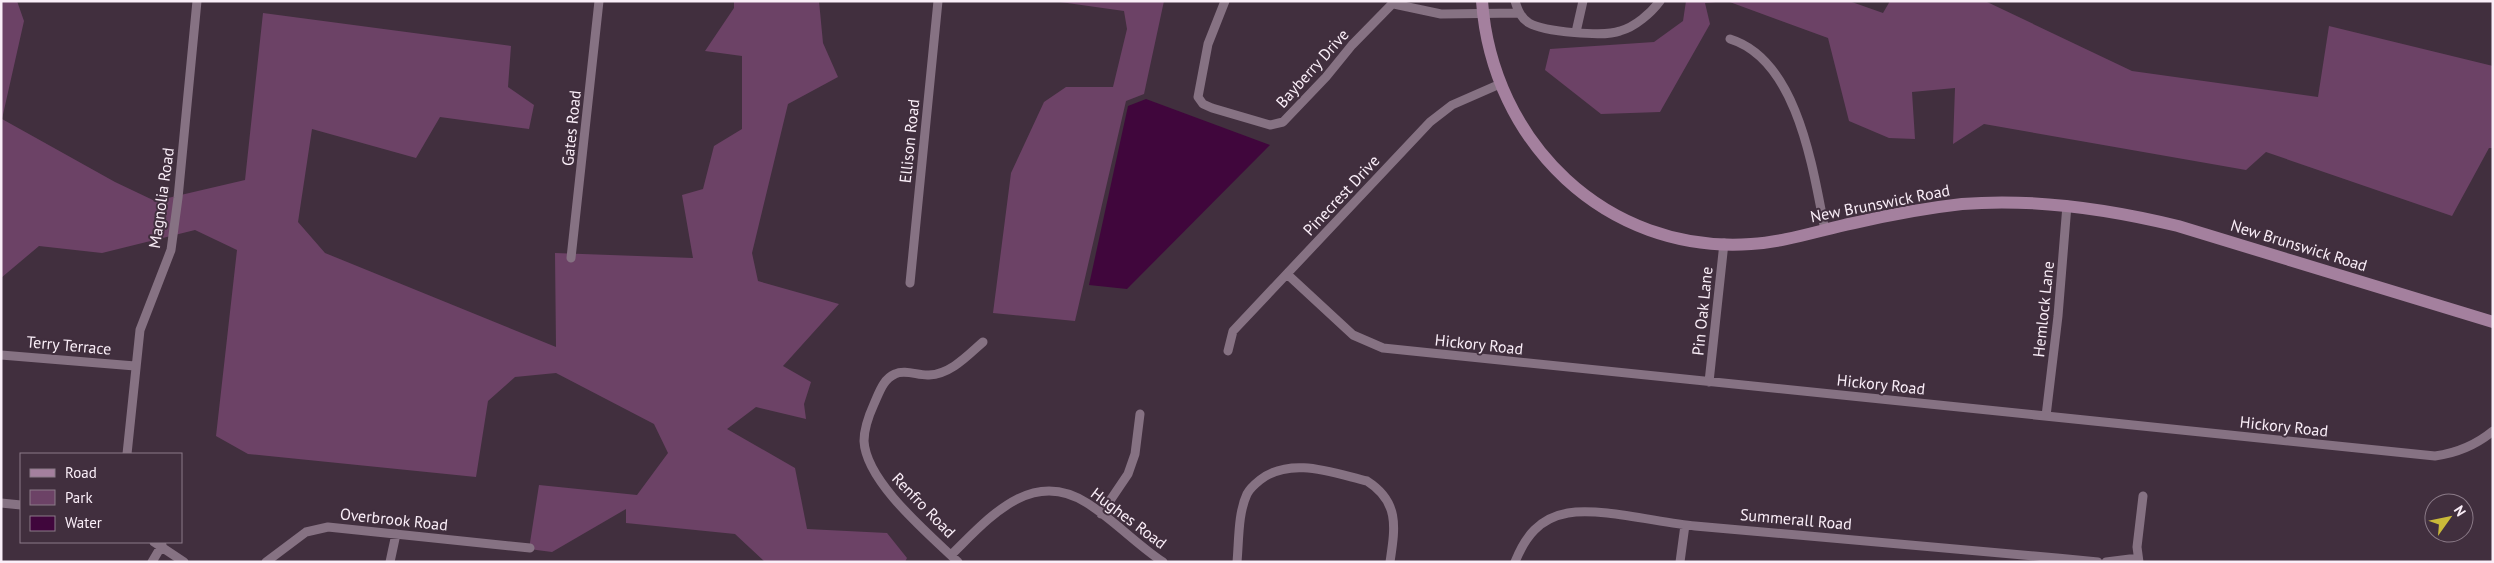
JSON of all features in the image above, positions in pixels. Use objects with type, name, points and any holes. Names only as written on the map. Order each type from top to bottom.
[{"type":"street","name":"Magnolia Road","points":[[127,453],[140,330],[171,250],[178,198],[196,1]]},
{"type":"street","name":"Gates Road","points":[[571,258],[599,1]]},
{"type":"street","name":"Ellison Road","points":[[910,284],[938,1]]},
{"type":"street","name":"Bayberry Drive","points":[[1225,1],[1208,44],[1198,97],[1203,104],[1212,108],[1270,125],[1283,122],[1326,77],[1352,45],[1394,3],[1441,14],[1483,7],[1519,14]]},
{"type":"street","points":[[1515,1],[1519,14],[1527,22],[1537,27],[1612,34],[1622,31],[1644,17],[1660,1]]},
{"type":"street","points":[[1576,32],[1583,1]]},
{"type":"street","name":"New Brunswick Road","points":[[1483,7],[1488,46],[1500,84],[1513,111],[1536,149],[1554,170],[1576,188],[1611,212],[1649,230],[1697,241],[1750,244],[1927,209],[1964,204],[2067,205],[2130,214],[2178,226],[2493,322]]},
{"type":"street","points":[[1730,39],[1746,44],[1764,60],[1782,87],[1797,115],[1808,147],[1825,230]]},
{"type":"street","name":"Pinecrest Drive","points":[[1228,351],[1230,335],[1430,122],[1452,105],[1500,84]]},
{"type":"street","name":"Hemlock Lane","points":[[2046,416],[2058,316],[2067,205]]},
{"type":"street","name":"Pin Oak Lane","points":[[1709,382],[1724,243]]},
{"type":"street","name":"Hickory Road","points":[[1287,274],[1353,334],[1383,348],[2435,456],[2450,454],[2476,444],[2493,431]]},
{"type":"street","name":"Renfro Road","points":[[958,562],[882,484],[871,468],[865,448],[865,431],[885,382],[898,372],[936,374],[961,361],[983,342]]},
{"type":"street","name":"Terry Terrace","points":[[1,355],[135,366]]},
{"type":"street","points":[[1100,514],[1128,474],[1135,454],[1140,414]]},
{"type":"street","points":[[1237,562],[1242,518],[1248,492],[1260,481],[1277,470],[1296,467],[1367,481],[1374,485],[1387,499],[1394,513],[1395,521],[1390,562]]},
{"type":"street","name":"Hughes Road","points":[[951,555],[988,519],[1015,498],[1032,492],[1066,493],[1084,501],[1144,550],[1162,562]]},
{"type":"street","points":[[2106,562],[2139,560],[2143,496]]},
{"type":"street","points":[[1,503],[20,505]]},
{"type":"street","name":"Summerall Road","points":[[1516,562],[1528,535],[1542,525],[1566,514],[1600,514],[1685,525],[2098,562]]},
{"type":"street","points":[[1680,562],[1685,525]]},
{"type":"street","name":"Overbrook Road","points":[[266,562],[295,539],[317,528],[328,527],[530,548]]},
{"type":"street","points":[[390,562],[396,534]]},
{"type":"street","points":[[152,562],[158,544],[184,562]]},
{"type":"green space","points":[[1,1],[17,1],[24,21],[2,119],[115,182],[155,201],[245,180],[263,13],[511,46],[508,87],[534,105],[529,129],[440,117],[416,158],[312,129],[298,222],[325,253],[556,347],[555,253],[693,258],[682,195],[703,189],[714,146],[742,129],[742,56],[705,51],[734,8],[734,1],[819,1],[823,43],[838,77],[788,104],[752,253],[758,281],[839,304],[783,366],[811,382],[804,404],[806,419],[756,407],[727,429],[795,468],[807,529],[887,533],[907,558],[905,562],[765,562],[735,534],[626,523],[626,509],[552,552],[529,549],[539,485],[637,495],[668,453],[654,424],[556,373],[515,377],[488,401],[476,477],[248,454],[216,436],[237,250],[195,230],[102,253],[39,246],[1,278]]},
{"type":"green space","points":[[1053,1],[1164,1],[1144,94],[1126,101],[1075,321],[993,313],[1011,173],[1044,102],[1066,87],[1113,87],[1127,29],[1124,11]]},
{"type":"green space","points":[[1686,1],[1727,1],[1705,3],[1710,24],[1660,112],[1601,114],[1545,70],[1550,49],[1654,42],[1683,21]]},
{"type":"green space","points":[[1727,1],[1849,1],[1883,13],[1890,1],[1985,1],[2132,71],[2318,97],[2329,26],[2493,66],[2493,148],[2489,148],[2452,216],[2266,152],[2246,170],[1984,124],[1953,144],[1955,88],[1912,92],[1915,139],[1889,138],[1849,121],[1828,38]]},
{"type":"water","points":[[1146,99],[1270,145],[1127,289],[1089,285],[1128,106]]}]
